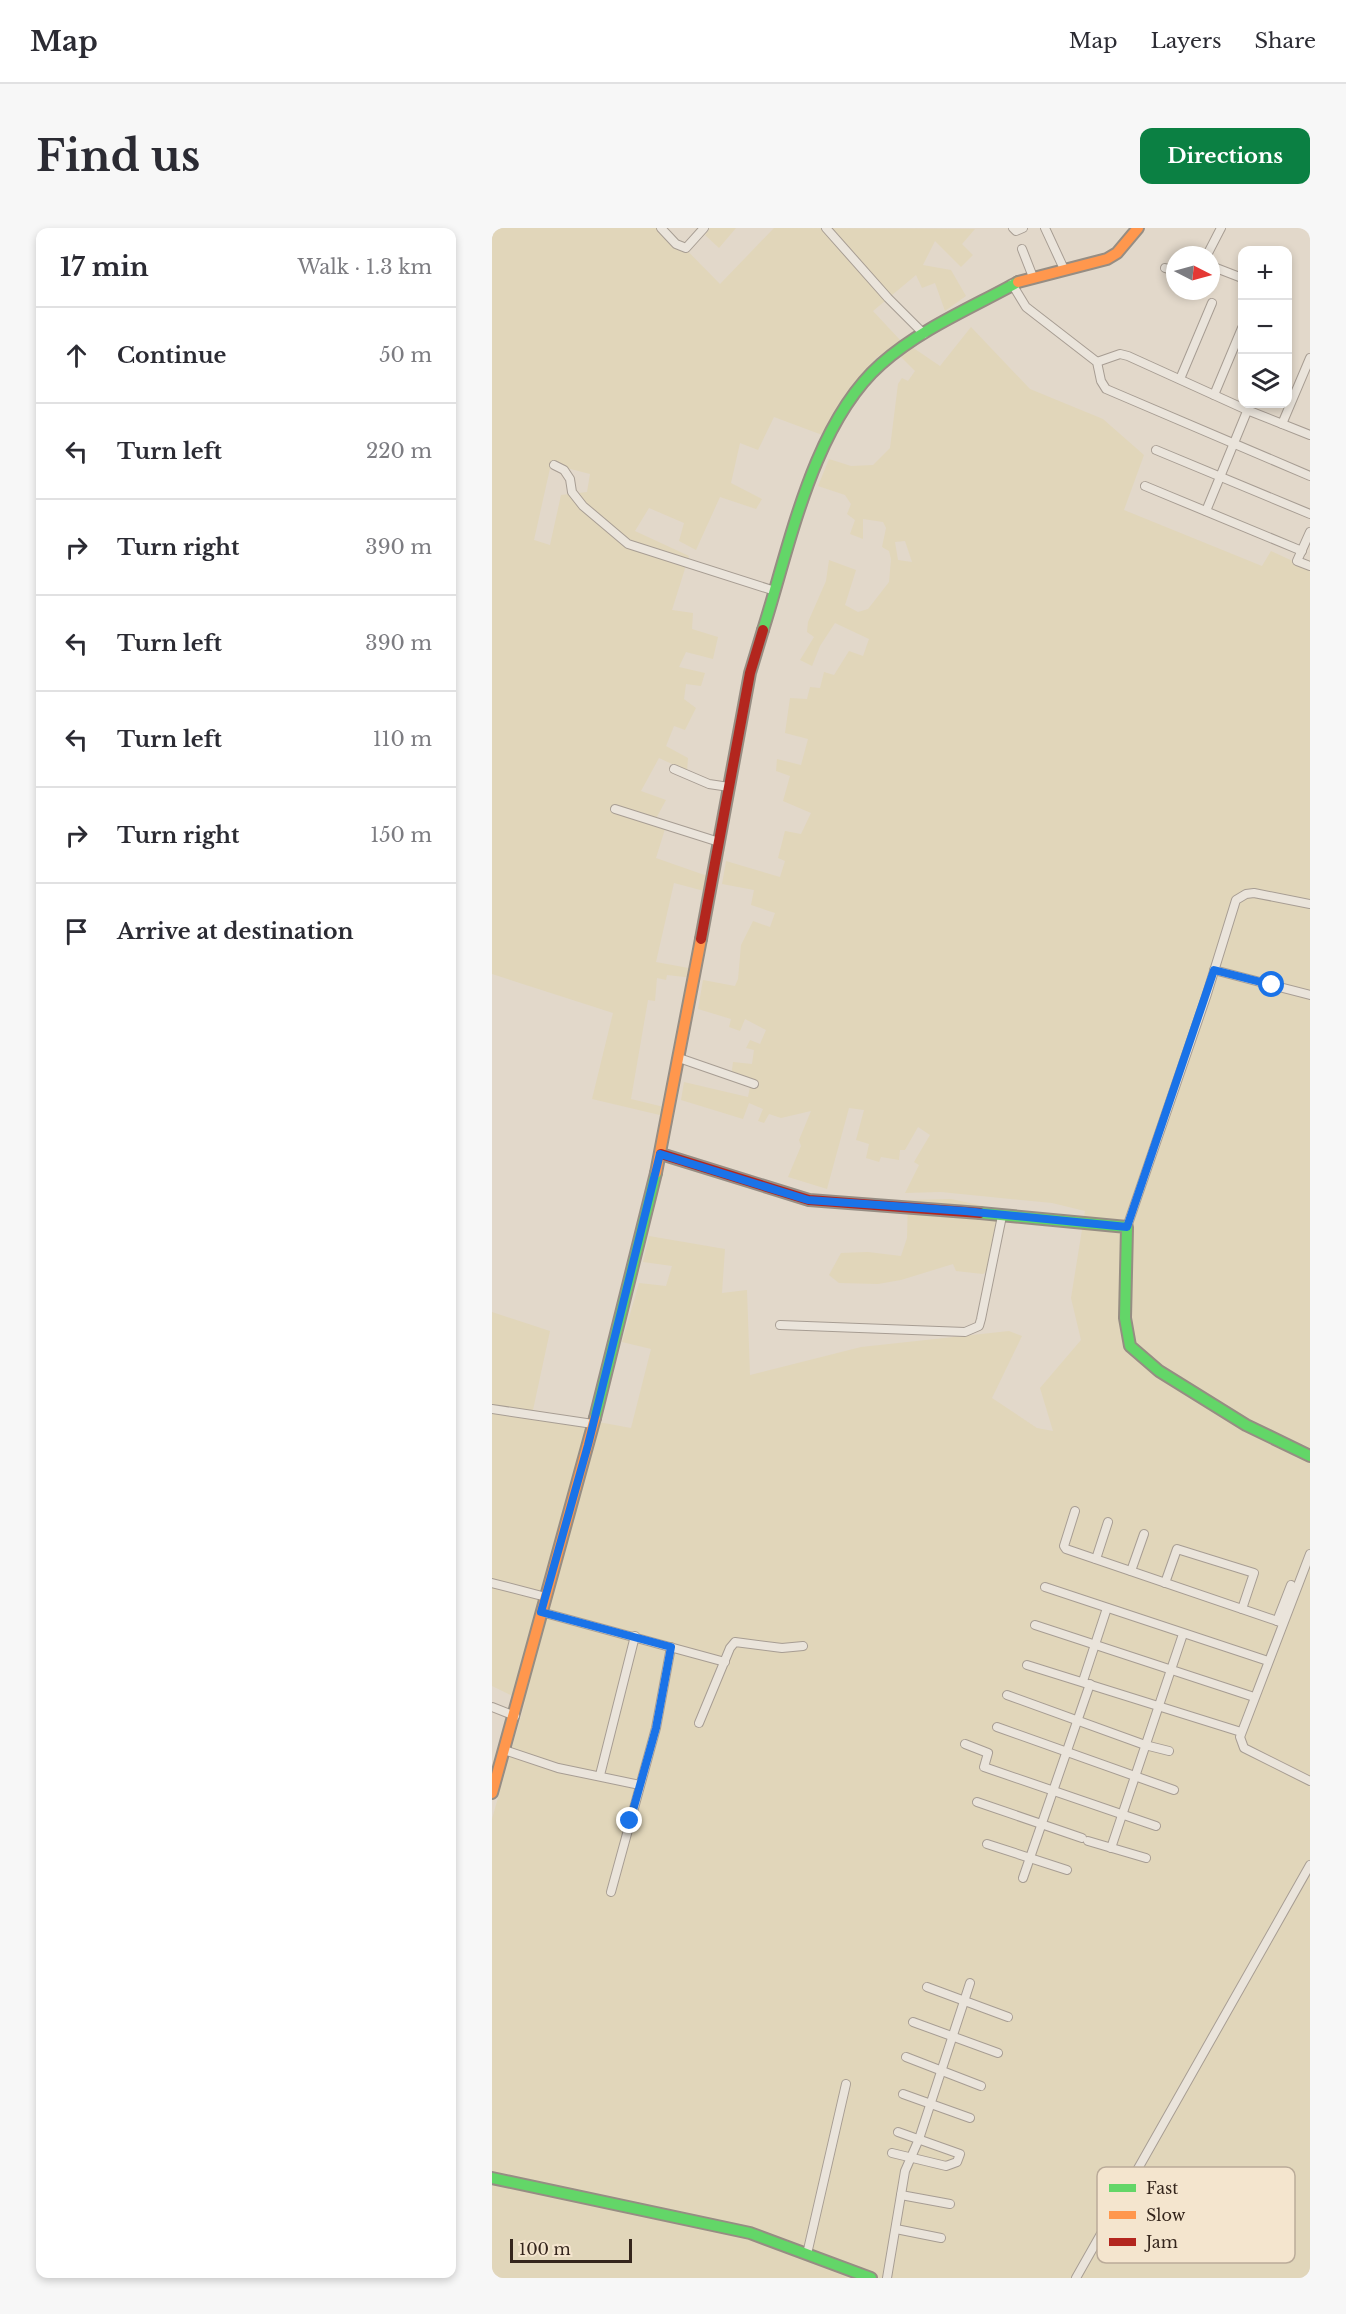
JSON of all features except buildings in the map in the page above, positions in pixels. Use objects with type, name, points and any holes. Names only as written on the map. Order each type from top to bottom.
[{"type":"street","points":[[661,228],[676,244],[686,248],[704,228]]},
{"type":"street","points":[[826,228],[888,298],[924,334]]},
{"type":"street","points":[[1013,228],[1016,231],[1023,228]]},
{"type":"street","points":[[1045,228],[1064,270]]},
{"type":"street","points":[[492,1793],[496,1765],[504,1750],[515,1716],[593,1424],[660,1154],[750,673],[816,461],[849,399],[878,367],[924,334],[1012,284],[1107,259],[1117,253],[1138,228]]},
{"type":"street","points":[[1212,246],[1221,228]]},
{"type":"street","points":[[1022,249],[1033,277]]},
{"type":"street","points":[[1220,269],[1238,276]]},
{"type":"street","points":[[1012,284],[1026,307],[1097,362],[1101,381],[1106,389],[1310,476]]},
{"type":"street","points":[[1180,380],[1212,303]]},
{"type":"street","points":[[1214,395],[1238,338]]},
{"type":"street","points":[[1097,362],[1123,355],[1238,403]]},
{"type":"street","points":[[1282,424],[1310,358]]},
{"type":"street","points":[[1206,511],[1249,408]]},
{"type":"street","points":[[1251,408],[1310,435]]},
{"type":"street","points":[[1156,450],[1310,514]]},
{"type":"street","points":[[554,465],[564,470],[570,479],[572,492],[583,506],[628,544],[775,591]]},
{"type":"street","points":[[1145,486],[1302,551]]},
{"type":"street","points":[[1310,532],[1298,561],[1310,566]]},
{"type":"street","points":[[674,769],[709,784],[729,787]]},
{"type":"street","points":[[615,809],[719,842]]},
{"type":"street","points":[[1310,904],[1254,893],[1236,900],[1127,1227],[1125,1318],[1130,1346],[1159,1371],[1246,1425],[1310,1456]]},
{"type":"street","points":[[1214,970],[1310,995]]},
{"type":"street","points":[[679,1058],[754,1084]]},
{"type":"street","points":[[660,1154],[808,1200],[1127,1227]]},
{"type":"street","points":[[780,1325],[957,1332],[974,1329],[981,1319],[1002,1216]]},
{"type":"street","points":[[492,1408],[593,1424]]},
{"type":"street","points":[[1075,1511],[1064,1546],[1280,1622]]},
{"type":"street","points":[[1096,1559],[1108,1522]]},
{"type":"street","points":[[1131,1571],[1144,1534]]},
{"type":"street","points":[[1165,1583],[1177,1549],[1194,1552],[1254,1573],[1242,1609]]},
{"type":"street","points":[[1280,1622],[1310,1554]]},
{"type":"street","points":[[492,1583],[546,1597]]},
{"type":"street","points":[[1291,1585],[1268,1661],[1241,1732],[1244,1748],[1310,1781]]},
{"type":"street","points":[[1046,1587],[1268,1661]]},
{"type":"street","points":[[1023,1878],[1077,1720],[1095,1645],[1107,1608]]},
{"type":"street","points":[[541,1612],[724,1662]]},
{"type":"street","points":[[1035,1625],[1254,1697]]},
{"type":"street","points":[[1111,1848],[1183,1634]]},
{"type":"street","points":[[600,1775],[635,1636]]},
{"type":"street","points":[[699,1723],[730,1648],[738,1641],[774,1647],[803,1646]]},
{"type":"street","points":[[612,1892],[656,1728],[671,1647]]},
{"type":"street","points":[[1027,1665],[1241,1732]]},
{"type":"street","points":[[1007,1695],[1145,1745],[1169,1751]]},
{"type":"street","points":[[492,1707],[515,1716]]},
{"type":"street","points":[[997,1727],[1174,1790]]},
{"type":"street","points":[[965,1744],[988,1753],[984,1767],[1054,1789],[1156,1826]]},
{"type":"street","points":[[504,1750],[558,1768],[640,1785]]},
{"type":"street","points":[[977,1802],[1085,1840],[1146,1858]]},
{"type":"street","points":[[987,1844],[1067,1870]]},
{"type":"street","points":[[1139,2167],[1310,1865]]},
{"type":"street","points":[[887,2278],[905,2171],[919,2139],[970,1983]]},
{"type":"street","points":[[927,1988],[1008,2017]]},
{"type":"street","points":[[913,2022],[998,2053]]},
{"type":"street","points":[[906,2056],[981,2086]]},
{"type":"street","points":[[807,2254],[846,2084]]},
{"type":"street","points":[[903,2094],[970,2118]]},
{"type":"street","points":[[892,2153],[946,2166],[957,2162],[960,2154],[898,2132]]},
{"type":"street","points":[[492,2178],[740,2230],[871,2278]]},
{"type":"street","points":[[901,2195],[950,2204]]},
{"type":"street","points":[[896,2229],[941,2238]]},
{"type":"street","points":[[1076,2278],[1097,2241]]},
{"type":"shaded area","points":[[492,228],[665,228],[720,284],[774,228],[975,229],[962,244],[973,255],[961,267],[935,241],[923,265],[951,270],[966,296],[945,311],[935,283],[922,288],[916,275],[873,311],[901,341],[876,358],[852,387],[835,412],[825,436],[774,417],[758,450],[740,443],[731,483],[762,499],[756,509],[720,497],[696,550],[679,541],[684,523],[649,508],[635,531],[689,556],[672,610],[693,613],[692,629],[718,637],[713,659],[686,652],[679,667],[705,673],[701,686],[686,684],[684,699],[696,708],[685,730],[674,726],[666,746],[688,758],[687,771],[659,758],[641,791],[666,800],[652,826],[665,829],[656,858],[713,878],[708,892],[674,883],[656,962],[694,969],[694,978],[667,975],[666,980],[657,978],[655,1001],[648,1000],[631,1099],[668,1108],[664,1116],[592,1099],[613,1013],[492,974]],"holes":[[[551,464],[590,474],[587,492],[561,495],[550,545],[534,540]]]},
{"type":"shaded area","points":[[710,228],[736,228],[719,248],[705,235]]},
{"type":"shaded area","points":[[971,327],[1030,389],[1103,419],[1144,455],[1124,510],[1262,566],[1271,551],[1310,569],[1310,2278],[492,2278],[492,1819],[525,1702],[492,1686],[492,1312],[550,1331],[533,1410],[631,1428],[651,1349],[622,1342],[639,1283],[666,1286],[672,1266],[643,1262],[649,1236],[725,1249],[722,1293],[747,1290],[750,1375],[861,1347],[1009,1331],[1022,1336],[992,1398],[1037,1428],[1053,1431],[1040,1388],[1081,1340],[1071,1298],[1085,1211],[1052,1203],[941,1192],[905,1193],[919,1165],[914,1162],[930,1135],[918,1127],[905,1150],[900,1150],[899,1160],[881,1157],[879,1162],[866,1158],[869,1144],[856,1140],[864,1110],[849,1108],[827,1189],[788,1177],[801,1146],[799,1140],[811,1111],[781,1118],[769,1114],[764,1123],[758,1121],[763,1109],[749,1103],[743,1119],[681,1100],[684,1082],[748,1097],[751,1082],[731,1078],[733,1062],[752,1064],[754,1050],[746,1048],[750,1040],[760,1044],[766,1030],[745,1019],[740,1031],[729,1027],[731,1019],[698,1009],[703,980],[735,986],[738,979],[741,945],[753,921],[770,927],[775,913],[751,905],[754,890],[722,884],[726,861],[780,877],[785,861],[778,858],[785,831],[801,834],[811,813],[783,801],[790,776],[776,771],[777,759],[801,765],[808,739],[785,733],[790,698],[807,699],[810,687],[820,688],[824,672],[834,675],[849,651],[863,656],[869,639],[835,623],[820,646],[812,666],[800,660],[814,637],[807,632],[808,622],[826,581],[829,560],[856,570],[845,605],[858,612],[868,609],[889,582],[891,559],[889,551],[882,547],[886,528],[883,522],[863,519],[863,539],[850,534],[855,520],[847,514],[851,504],[845,495],[818,486],[829,459],[851,466],[873,465],[890,448],[898,384],[902,378],[908,381],[915,371],[901,357],[912,347],[940,366]],"holes":[[[905,541],[912,562],[898,560],[895,542]]]},
{"type":"shaded area","points":[[951,1199],[1002,1210],[989,1269],[983,1274],[956,1271],[953,1264],[901,1280],[878,1284],[839,1283],[829,1275],[841,1253],[868,1252],[901,1256],[907,1238],[908,1200]]},
{"type":"traffic: fast","points":[[763,630],[794,524],[821,452],[838,419],[858,389],[896,351],[947,319],[1018,282]]},
{"type":"traffic: fast","points":[[595,1418],[656,1173]]},
{"type":"traffic: fast","points":[[980,1213],[1127,1227],[1125,1318],[1130,1346],[1159,1371],[1246,1425],[1310,1456]]},
{"type":"traffic: fast","points":[[492,2178],[750,2233],[871,2278]]},
{"type":"traffic: slow","points":[[1018,282],[1107,259],[1117,253],[1138,228]]},
{"type":"traffic: slow","points":[[656,1173],[701,939]]},
{"type":"traffic: slow","points":[[492,1793],[595,1418]]},
{"type":"traffic: jam","points":[[701,939],[750,673],[763,630]]},
{"type":"traffic: jam","points":[[661,1154],[809,1200],[980,1213]]},
{"type":"route","points":[[630,1821],[656,1728],[667,1679],[671,1647],[541,1612],[588,1445],[660,1154],[767,1189],[832,1204],[940,1209],[1127,1227],[1214,970],[1272,985]]}]
